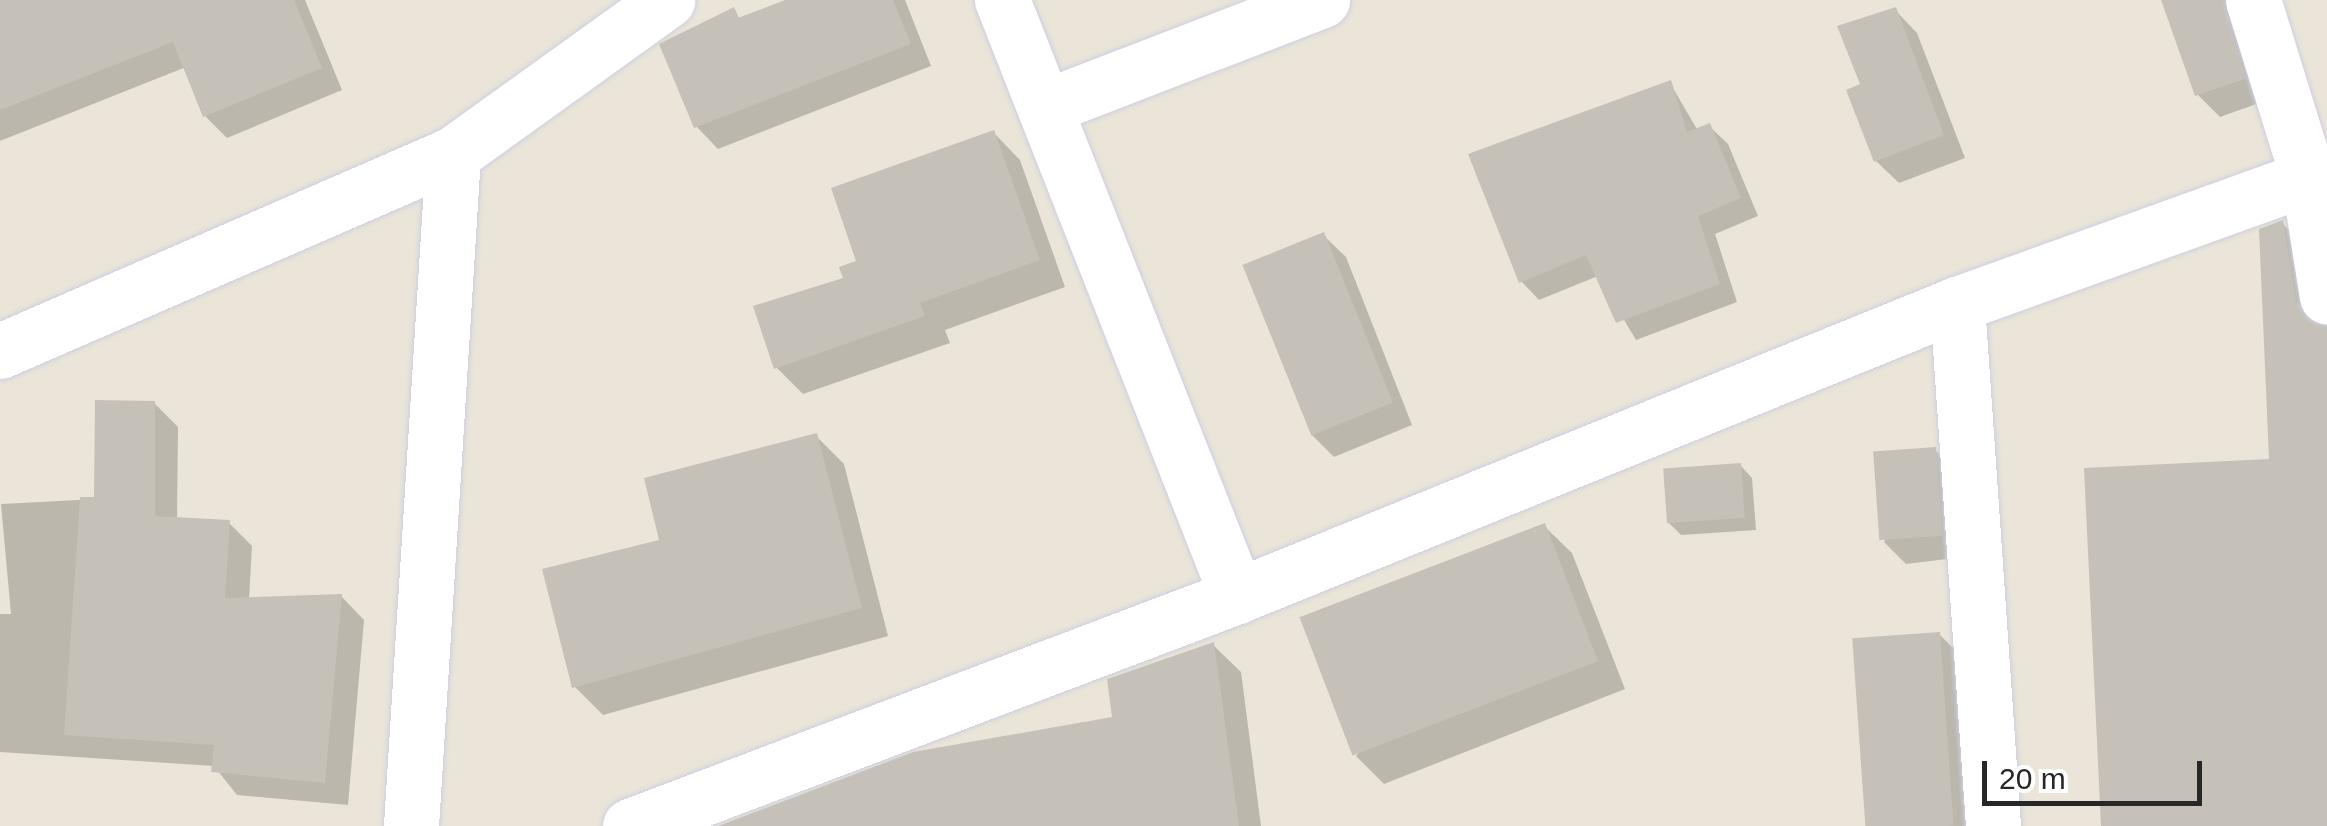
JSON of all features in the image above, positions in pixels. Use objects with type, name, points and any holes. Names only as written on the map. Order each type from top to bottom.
[{"type":"street","points":[[0,351],[453,154],[667,0]]},
{"type":"street","points":[[1002,0],[1236,596]]},
{"type":"street","points":[[1045,107],[1322,0]]},
{"type":"street","points":[[2252,0],[2318,174],[2327,296]]},
{"type":"street","points":[[411,826],[453,154]]},
{"type":"street","points":[[630,826],[1236,596],[1957,304],[2318,174]]},
{"type":"street","points":[[1957,304],[1993,826]]},
{"type":"building","points":[[0,0],[294,0],[322,68],[203,117],[173,42],[0,110]]},
{"type":"building","points":[[785,0],[893,0],[911,44],[694,128],[659,44],[734,7],[739,18]]},
{"type":"building","points":[[2161,0],[2223,0],[2245,79],[2195,96]]},
{"type":"building","points":[[1896,7],[1944,135],[1874,162],[1846,90],[1860,84],[1837,26]]},
{"type":"building","points":[[1671,80],[1687,132],[1710,123],[1741,198],[1698,216],[1720,284],[1616,323],[1586,255],[1519,283],[1468,154]]},
{"type":"building","points":[[994,130],[1040,260],[920,303],[925,316],[774,369],[753,306],[843,278],[839,267],[856,261],[831,188]]},
{"type":"building","points":[[2283,220],[2296,302],[2327,326],[2327,826],[2101,826],[2084,468],[2269,459],[2259,229]]},
{"type":"building","points":[[1324,232],[1393,403],[1311,436],[1242,265]]},
{"type":"building","points":[[95,400],[155,401],[155,516],[230,520],[225,598],[342,594],[325,783],[211,772],[214,745],[64,735],[80,497],[94,497]]},
{"type":"building","points":[[817,433],[862,608],[572,688],[542,569],[659,540],[644,478]]},
{"type":"building","points":[[1936,447],[1942,536],[1879,540],[1873,451]]},
{"type":"building","points":[[1741,463],[1745,518],[1667,523],[1663,468]]},
{"type":"building","points":[[1545,523],[1598,661],[1353,755],[1299,617]]},
{"type":"building","points":[[1940,632],[1954,826],[1865,826],[1852,638]]},
{"type":"building","points":[[1214,642],[1239,826],[718,826],[913,752],[1112,717],[1107,679]]}]
